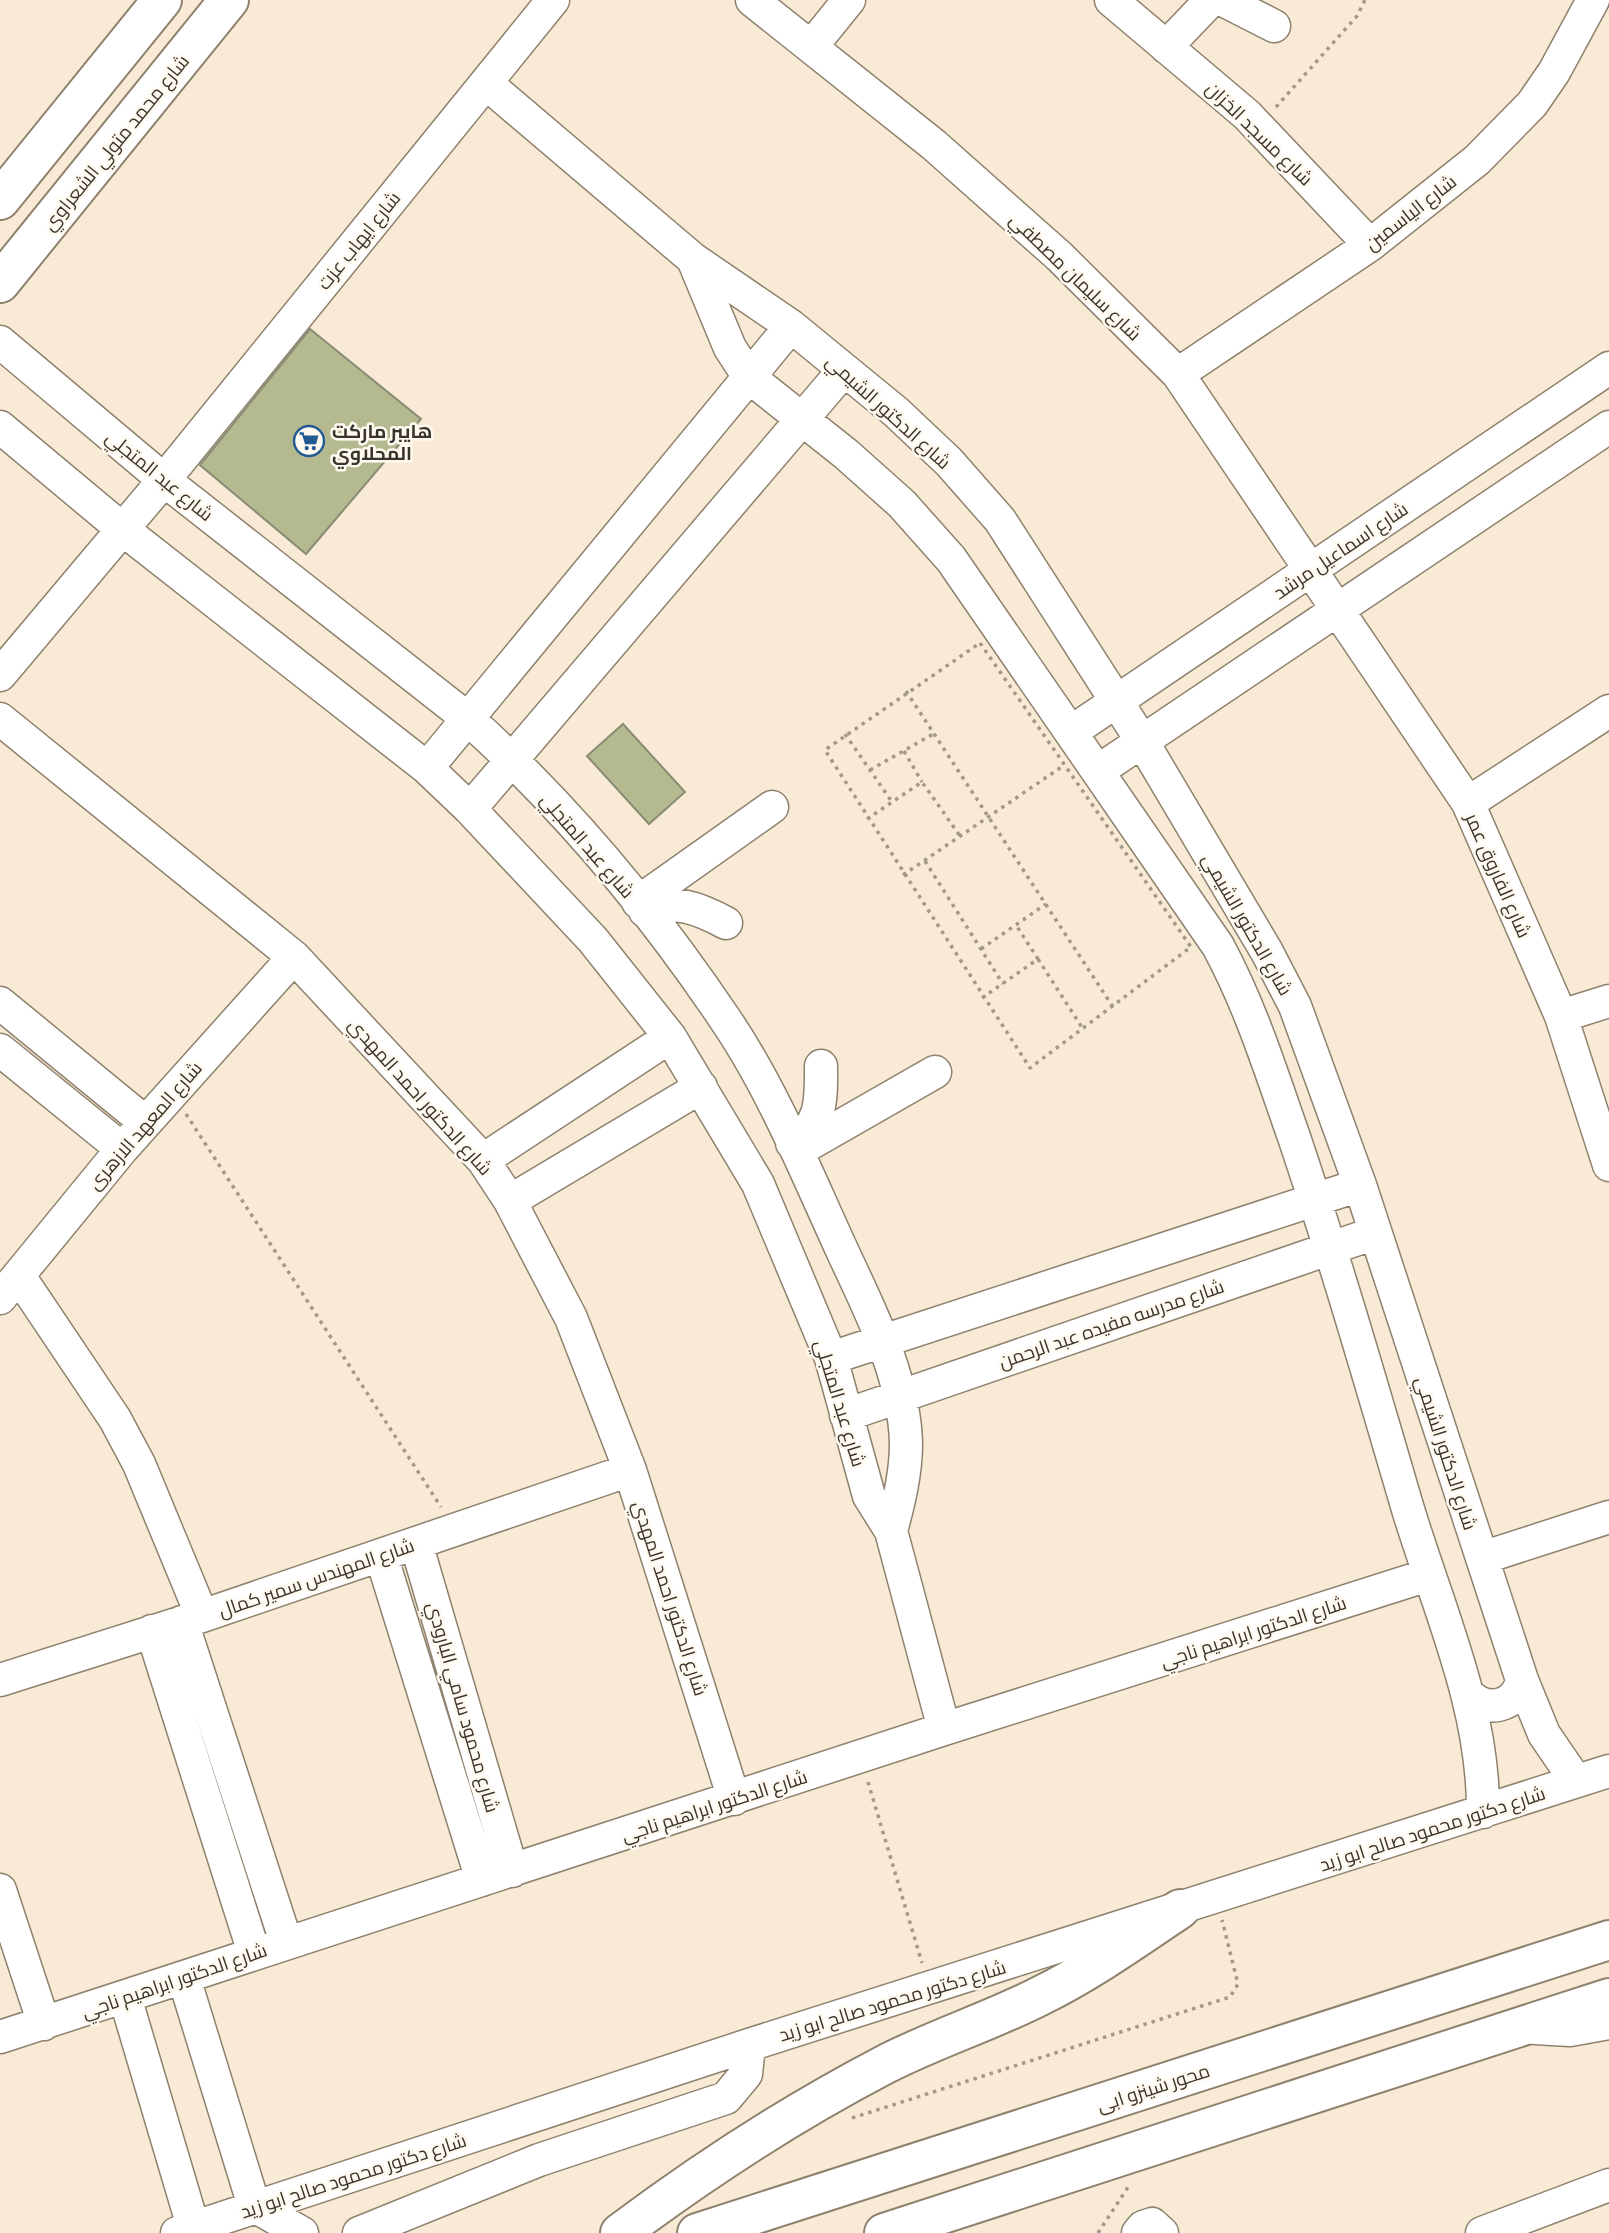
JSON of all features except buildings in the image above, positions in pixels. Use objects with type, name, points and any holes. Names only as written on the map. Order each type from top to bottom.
[{"type":"main road","points":[[0,200],[162,0]]},
{"type":"main road","name":"شارع محمد متولي الشعراوي","points":[[0,283],[229,0]]},
{"type":"main road","points":[[620,2233],[712,2169],[838,2091],[886,2064],[1040,1996],[1119,1951],[1180,1909]]},
{"type":"main road","name":"محور شينزو ابى","points":[[697,2233],[1609,1940]]},
{"type":"main road","points":[[884,2233],[1609,1998]]},
{"type":"street","name":"شارع ايهاب عزت","points":[[0,676],[121,528],[164,480],[553,0]]},
{"type":"street","name":"شارع سليمان مصطفي","points":[[752,0],[934,145],[1059,256],[1178,374],[1338,609]]},
{"type":"street","points":[[811,47],[849,0]]},
{"type":"street","name":"شارع مسجد الخزان","points":[[1111,0],[1258,126],[1370,244]]},
{"type":"street","points":[[1166,47],[1211,0]]},
{"type":"street","points":[[1223,0],[1274,26]]},
{"type":"street","name":"شارع الياسمين","points":[[1178,374],[1370,244],[1506,134],[1554,72],[1593,0]]},
{"type":"street","name":"شارع الدكتور الشيمي","points":[[486,83],[693,259],[791,326],[897,412],[948,462],[1000,520],[1142,741],[1282,978],[1360,1185],[1522,1680],[1544,1734],[1576,1781]]},
{"type":"street","name":"شارع الدكتور الشيمي","points":[[693,259],[730,348],[749,377],[902,504],[951,559],[1080,755],[1218,946],[1256,1030],[1315,1200],[1428,1575],[1468,1694],[1480,1750],[1483,1812]]},
{"type":"street","points":[[427,768],[791,326]]},
{"type":"street","name":"شارع عبد المتجلي","points":[[0,342],[164,480],[467,718],[513,759],[642,906],[728,1023],[794,1147],[883,1340],[898,1396],[906,1442],[902,1489],[891,1531]]},
{"type":"street","name":"شارع اسماعيل مرشد","points":[[1080,755],[1115,701],[1609,368]]},
{"type":"street","points":[[470,809],[844,370]]},
{"type":"street","name":"شارع عبد المتجلي","points":[[0,427],[121,528],[427,768],[470,809],[593,940],[670,1037],[758,1184],[831,1358],[869,1496],[891,1531],[944,1729]]},
{"type":"street","points":[[1080,755],[1142,741],[1609,427]]},
{"type":"street","name":"شارع الفاروق عمر","points":[[1338,609],[1468,803],[1561,1016],[1609,1166]]},
{"type":"street","points":[[1468,803],[1609,711]]},
{"type":"street","name":"شارع الدكتور احمد المهدي","points":[[0,719],[294,957],[483,1160],[510,1201],[571,1318],[630,1469],[734,1798]]},
{"type":"street","points":[[642,906],[772,807]]},
{"type":"street","points":[[642,906],[695,907],[726,923]]},
{"type":"street","name":"شارع المعهد الازهرى","points":[[9,1287],[145,1122],[294,957]]},
{"type":"street","points":[[1561,1016],[1609,1000]]},
{"type":"street","points":[[0,1003],[145,1122]]},
{"type":"street","points":[[483,1160],[670,1037]]},
{"type":"street","points":[[0,1050],[122,1149]]},
{"type":"street","points":[[794,1147],[817,1118],[820,1107],[821,1066]]},
{"type":"street","points":[[794,1147],[935,1072]]},
{"type":"street","points":[[510,1201],[701,1087]]},
{"type":"street","points":[[831,1358],[1360,1185]]},
{"type":"street","name":"شارع مدرسه مفيده عبد الرحمن","points":[[846,1415],[1375,1233]]},
{"type":"street","points":[[9,1287],[115,1419],[139,1464],[192,1619],[286,1942]]},
{"type":"street","name":"شارع المهندس سمير كمال","points":[[0,1680],[192,1619],[630,1469]]},
{"type":"street","points":[[1482,1559],[1609,1517]]},
{"type":"street","name":"شارع محمود سامي البارودي","points":[[416,1543],[512,1871]]},
{"type":"street","name":"شارع محمود سامي البارودي","points":[[381,1555],[482,1880]]},
{"type":"street","name":"شارع الدكتور ابراهيم ناجي","points":[[0,2037],[944,1729],[1428,1575]]},
{"type":"street","points":[[152,1631],[254,1953]]},
{"type":"street","points":[[1468,1694],[1480,1704],[1503,1704],[1516,1695],[1522,1680]]},
{"type":"street","name":"شارع دكتور محمود صالح ابو زيد","points":[[189,2231],[254,2206],[749,2045],[1609,1771]]},
{"type":"street","points":[[0,1890],[44,2024]]},
{"type":"street","points":[[184,1978],[254,2206],[302,2233]]},
{"type":"street","points":[[125,1997],[189,2231]]},
{"type":"street","points":[[1528,2024],[1538,2029],[1559,2031],[1609,2023]]},
{"type":"street","points":[[359,2233],[539,2160],[726,2098],[746,2074],[749,2045]]},
{"type":"street","points":[[1482,2233],[1609,2185]]},
{"type":"street","points":[[1138,2233],[1143,2227],[1152,2224],[1162,2233]]},
{"type":"path","points":[[1258,126],[1357,16],[1365,0]]},
{"type":"path","points":[[980,643],[1080,755],[1190,943],[1190,950],[1030,1068],[825,754],[826,747],[980,643]]},
{"type":"path","points":[[906,691],[1113,1007]]},
{"type":"path","points":[[870,770],[934,733]]},
{"type":"path","points":[[845,734],[892,802]]},
{"type":"path","points":[[904,751],[960,836]]},
{"type":"path","points":[[903,875],[1080,755]]},
{"type":"path","points":[[867,819],[922,782]]},
{"type":"path","points":[[925,860],[1003,984]]},
{"type":"path","points":[[981,949],[1046,904]]},
{"type":"path","points":[[1016,925],[1083,1029]]},
{"type":"path","points":[[982,998],[1038,959]]},
{"type":"path","points":[[172,1092],[455,1530]]},
{"type":"path","points":[[860,1757],[929,1988]]},
{"type":"path","points":[[850,2119],[1230,1997],[1238,1984],[1216,1898]]},
{"type":"path","points":[[1098,2233],[1130,2187],[1129,2153]]},
{"type":"place","name":"هايبر ماركت المحلاوي","points":[[309,441]]}]
